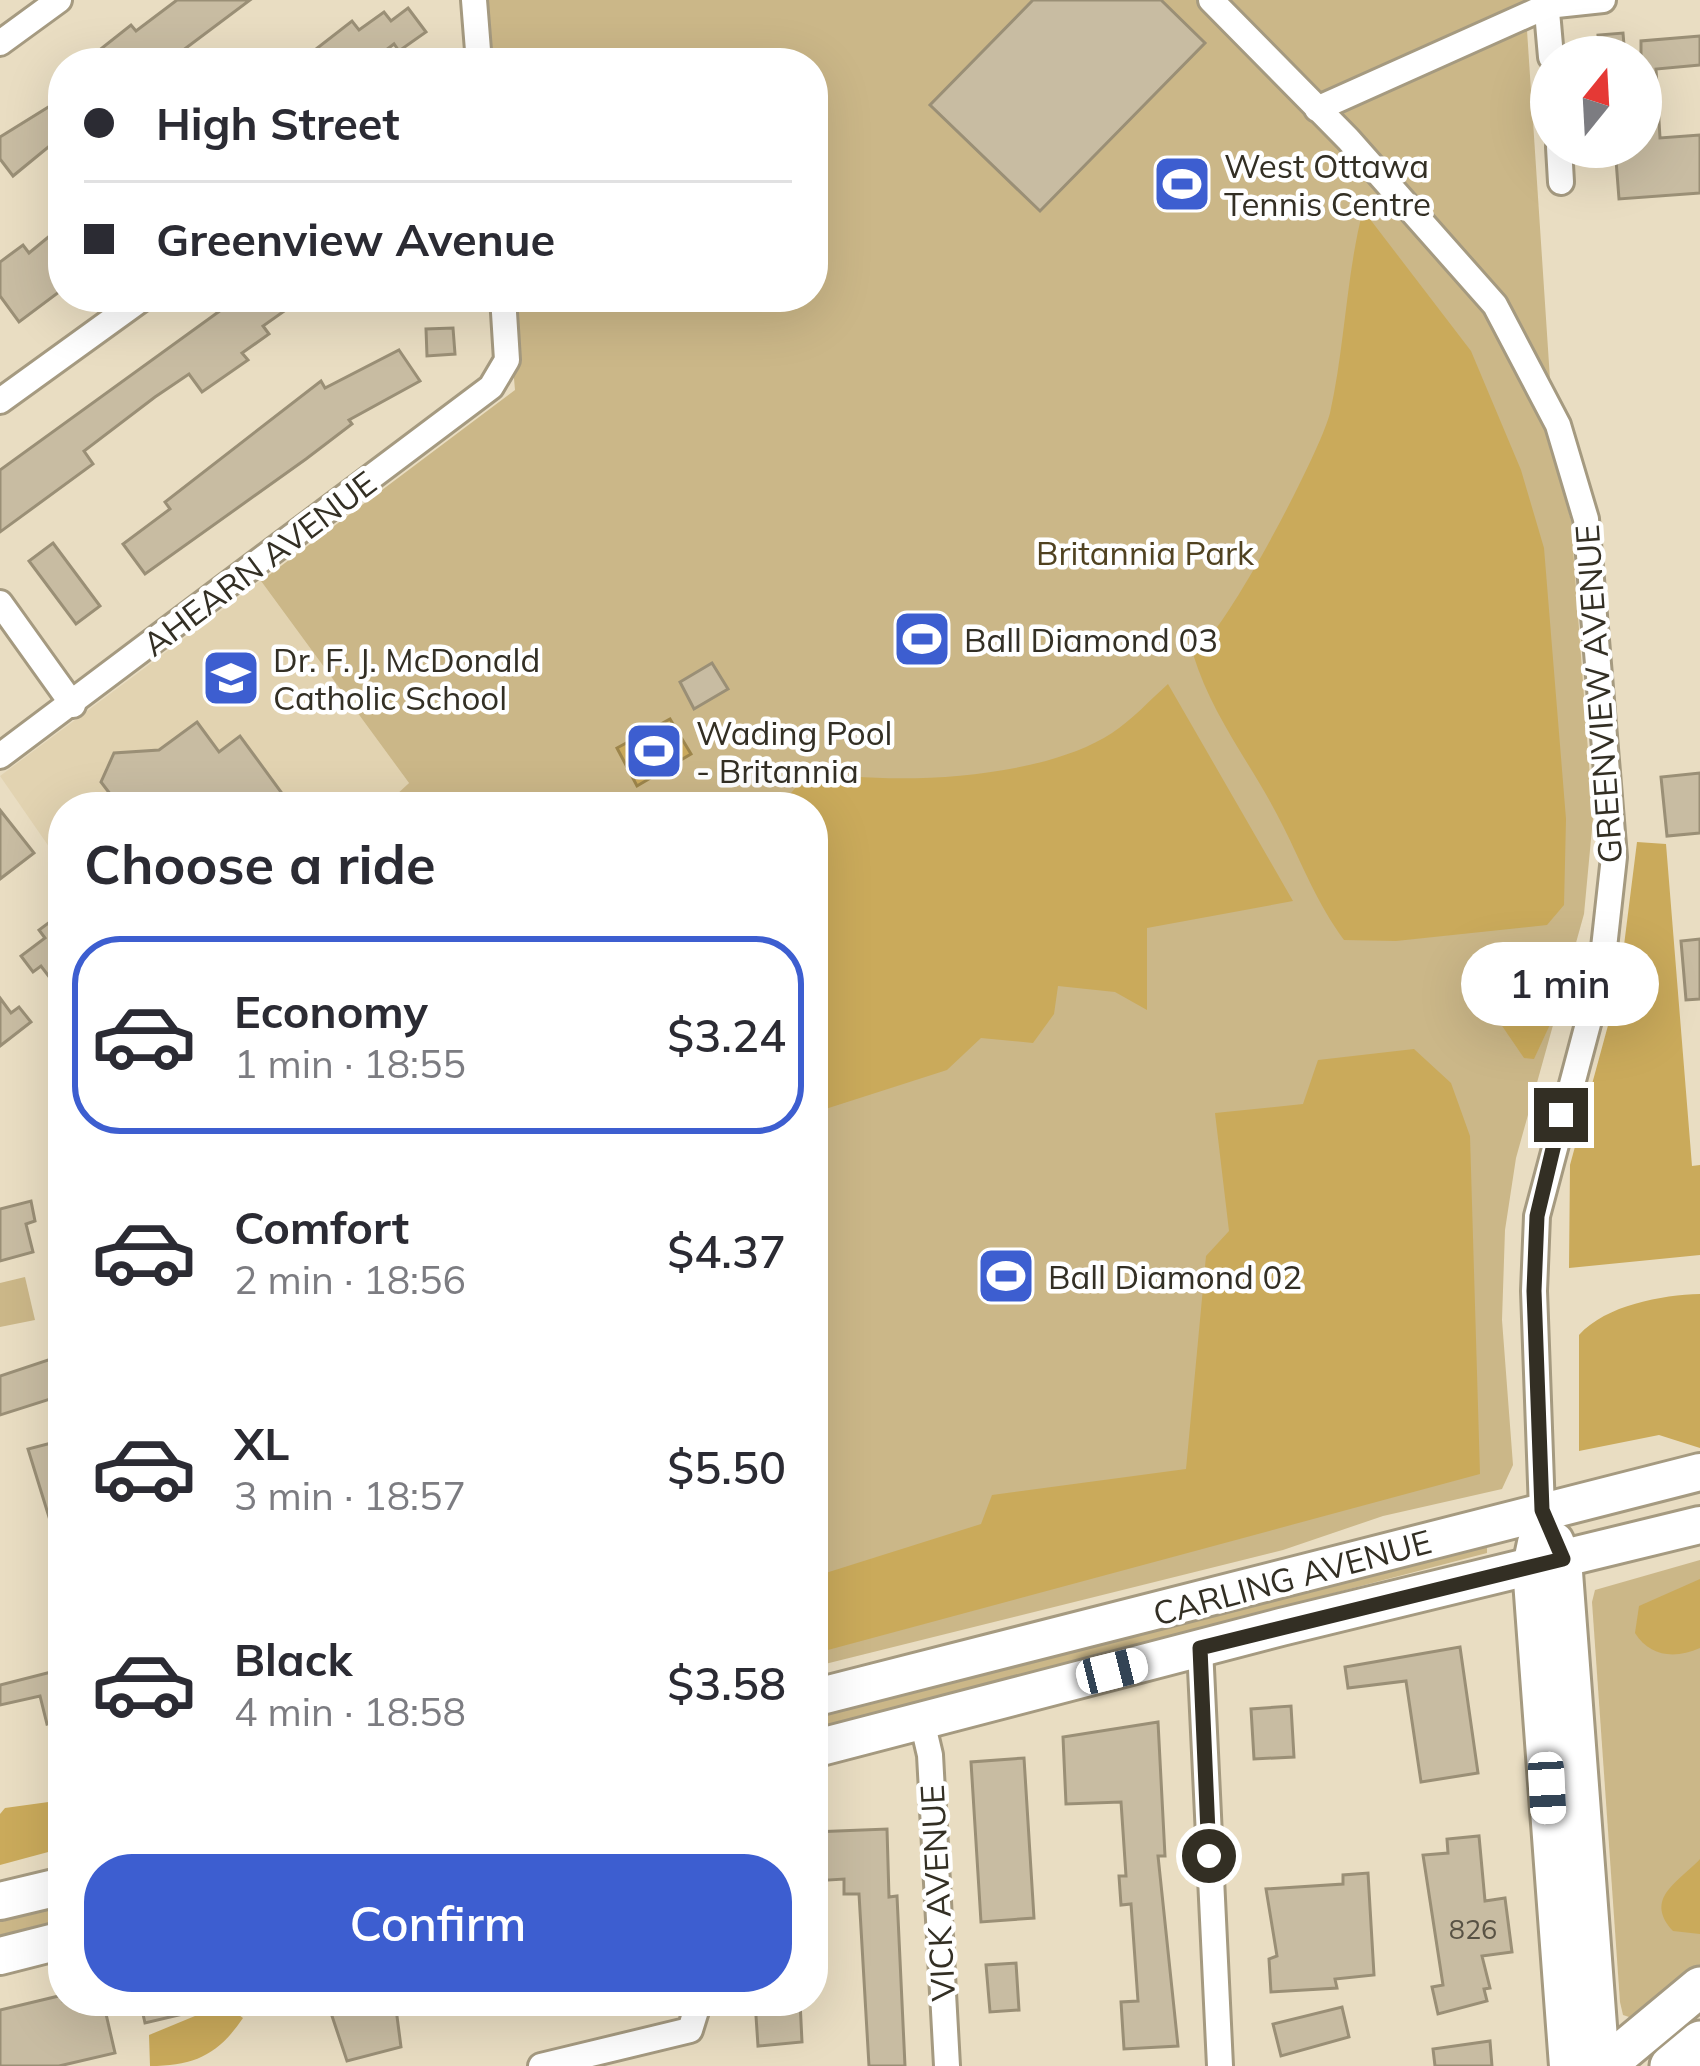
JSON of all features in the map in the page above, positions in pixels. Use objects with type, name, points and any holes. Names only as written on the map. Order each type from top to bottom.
[{"type":"main road","name":"CARLING AVENUE","points":[[828,1694],[1700,1472]]},
{"type":"main road","points":[[1542,1510],[1603,2066]]},
{"type":"main road","name":"CARLING AVENUE","points":[[828,1745],[1700,1526]]},
{"type":"main road","points":[[1547,1563],[1568,2066]]},
{"type":"main road","points":[[0,1901],[48,1890]]},
{"type":"main road","points":[[0,1957],[48,1944]]},
{"type":"main road","points":[[1603,2066],[1700,1987]]},
{"type":"main road","points":[[1670,2066],[1700,2041]]},
{"type":"street","points":[[0,44],[59,0]]},
{"type":"street","points":[[474,0],[474,48]]},
{"type":"street","name":"GREENVIEW AVENUE","points":[[1211,0],[1495,305],[1558,425],[1586,519],[1614,857],[1601,975],[1537,1216],[1534,1291],[1542,1510]]},
{"type":"street","points":[[1317,109],[1547,3],[1603,0]]},
{"type":"street","points":[[1547,3],[1549,36]]},
{"type":"street","points":[[1560,168],[1562,182]]},
{"type":"street","points":[[0,401],[123,312]]},
{"type":"street","name":"AHEARN AVENUE","points":[[0,756],[491,388],[507,360],[503,312]]},
{"type":"street","points":[[0,603],[73,704]]},
{"type":"street","points":[[1200,1648],[1220,2066]]},
{"type":"street","name":"VICK AVENUE","points":[[922,1721],[929,1755],[946,2066]]},
{"type":"street","points":[[541,2066],[690,2030],[694,2016]]},
{"type":"shaded area","points":[[1363,210],[1471,351],[1521,470],[1544,548],[1566,819],[1564,905],[1547,925],[1396,941],[1344,940],[1223,721],[1193,654],[1208,640],[1248,580],[1323,434],[1335,388]]},
{"type":"shaded area","name":"Dr. F. J. McDonald Catholic School","points":[[261,581],[409,783],[399,792],[48,792],[48,845],[0,776]]},
{"type":"shaded area","points":[[1168,684],[1293,901],[1147,928],[1147,1010],[1115,992],[1058,986],[1054,1014],[1033,1043],[981,1038],[947,1070],[828,1108],[828,792],[792,792],[810,771],[923,778],[1006,770],[1082,749],[1134,716]]},
{"type":"shaded area","name":"Wading Pool - Britannia","points":[[670,719],[691,754],[637,786],[617,748]]},
{"type":"shaded area","points":[[1637,842],[1666,844],[1692,1166],[1700,1165],[1700,1255],[1569,1268],[1570,1165],[1619,985]]},
{"type":"shaded area","points":[[1530,950],[1558,965],[1560,988],[1553,1018],[1534,1059],[1524,1058],[1470,979],[1476,959]]},
{"type":"shaded area","points":[[1414,1049],[1451,1083],[1470,1136],[1480,1474],[828,1650],[828,1572],[981,1524],[992,1495],[1186,1469],[1206,1256],[1229,1231],[1215,1113],[1303,1104],[1318,1060]]},
{"type":"shaded area","points":[[1700,1294],[1700,1448],[1659,1435],[1579,1451],[1579,1335],[1619,1309]]},
{"type":"shaded area","points":[[1700,1579],[1700,1648],[1672,1654],[1648,1647],[1635,1633],[1639,1606]]},
{"type":"shaded area","points":[[48,1802],[48,1852],[0,1865],[0,1814],[5,1808]]},
{"type":"shaded area","points":[[1700,1859],[1700,1934],[1673,1931],[1665,1919],[1663,1900]]},
{"type":"shaded area","points":[[195,2016],[243,2018],[214,2049],[180,2064],[150,2066],[149,2035]]},
{"type":"green space","name":"Britannia Park","points":[[476,0],[1525,0],[1530,168],[1536,168],[1555,455],[1571,521],[1593,818],[1584,914],[1516,1158],[1505,1230],[1502,1320],[1513,1465],[1502,1489],[1383,1516],[1283,1550],[828,1663],[828,792],[399,792],[409,783],[261,581],[515,390],[508,312],[828,312],[828,48],[481,48]]},
{"type":"green space","points":[[25,1277],[35,1320],[0,1327],[0,1283]]},
{"type":"green space","points":[[1474,1544],[1487,1547],[1487,1553],[828,1725],[828,1708]]},
{"type":"green space","points":[[1700,1560],[1700,1966],[1635,2019],[1623,2015],[1620,2002],[1592,1602],[1595,1590]]},
{"type":"green space","points":[[48,1907],[48,1923],[0,1935],[0,1919]]},
{"type":"building","points":[[177,0],[250,0],[186,48],[102,48],[131,25],[136,31]]},
{"type":"building","points":[[1033,0],[1161,0],[1205,43],[1040,211],[930,105]]},
{"type":"building","points":[[408,8],[426,32],[403,48],[394,44],[389,48],[317,48],[352,21],[359,30],[384,12],[391,21]]},
{"type":"building","points":[[1700,36],[1700,65],[1662,68],[1662,39]]},
{"type":"building","points":[[48,107],[48,147],[13,176],[0,159],[0,137]]},
{"type":"building","points":[[1700,135],[1700,193],[1619,199],[1617,168],[1662,168],[1662,138]]},
{"type":"building","points":[[48,237],[48,300],[19,322],[0,296],[0,262],[23,245],[29,253]]},
{"type":"building","points":[[218,312],[283,312],[263,326],[269,334],[242,353],[248,360],[202,392],[189,374],[155,397],[84,451],[93,464],[0,532],[0,470]]},
{"type":"building","points":[[453,328],[455,354],[427,356],[426,329]]},
{"type":"building","points":[[399,350],[420,381],[349,420],[352,424],[306,459],[145,574],[123,544],[170,509],[165,502],[321,381],[325,388]]},
{"type":"building","points":[[53,543],[100,606],[76,624],[29,561]]},
{"type":"building","points":[[712,663],[728,689],[694,709],[680,682]]},
{"type":"building","points":[[197,722],[219,752],[240,736],[281,792],[109,792],[101,782],[114,753],[159,750]]},
{"type":"building","points":[[1700,773],[1700,833],[1667,836],[1661,777]]},
{"type":"building","points":[[0,810],[34,853],[0,879]]},
{"type":"building","points":[[48,923],[48,975],[41,966],[33,972],[21,956],[45,938],[39,930]]},
{"type":"building","points":[[1700,939],[1700,999],[1686,1000],[1681,941]]},
{"type":"building","points":[[0,998],[11,1013],[19,1007],[31,1022],[0,1046]]},
{"type":"building","points":[[31,1201],[35,1221],[26,1224],[33,1252],[0,1261],[0,1209]]},
{"type":"building","points":[[48,1360],[48,1400],[0,1415],[0,1376]]},
{"type":"building","points":[[48,1444],[48,1514],[28,1449]]},
{"type":"building","points":[[1460,1647],[1478,1773],[1421,1782],[1406,1681],[1348,1688],[1345,1667]]},
{"type":"building","points":[[48,1673],[48,1724],[40,1696],[0,1705],[0,1685]]},
{"type":"building","points":[[1291,1706],[1294,1757],[1254,1759],[1251,1709]]},
{"type":"building","points":[[1158,1722],[1165,1856],[1158,1856],[1178,2046],[1124,2049],[1121,2002],[1138,2001],[1131,1904],[1121,1905],[1119,1876],[1126,1876],[1121,1802],[1066,1804],[1063,1737]]},
{"type":"building","points":[[1024,1758],[1034,1918],[981,1922],[971,1762]]},
{"type":"building","points":[[887,1829],[889,1897],[897,1896],[905,2066],[869,2066],[859,1894],[844,1894],[844,1879],[828,1880],[828,1831]]},
{"type":"building","points":[[1479,1836],[1485,1901],[1505,1898],[1512,1952],[1482,1956],[1490,1988],[1484,1989],[1487,2001],[1438,2014],[1432,1987],[1443,1985],[1423,1855],[1448,1853],[1447,1839]]},
{"type":"building","points":[[1368,1873],[1374,1975],[1335,1979],[1337,1988],[1271,1992],[1269,1959],[1277,1956],[1266,1889],[1343,1884],[1343,1875]]},
{"type":"building","points":[[1016,1963],[1019,2010],[990,2012],[986,1965]]},
{"type":"building","points":[[48,1999],[48,2016],[106,2016],[115,2053],[59,2066],[0,2066],[0,2010]]},
{"type":"building","points":[[1342,2007],[1349,2037],[1281,2056],[1273,2024]]},
{"type":"building","points":[[143,2016],[174,2016],[145,2023]]},
{"type":"building","points":[[332,2016],[397,2016],[401,2047],[347,2061]]},
{"type":"building","points":[[756,2016],[801,2016],[802,2042],[758,2046]]},
{"type":"building","points":[[1490,2041],[1492,2066],[1435,2066],[1433,2049]]},
{"type":"place","name":"West Ottawa Tennis Centre","points":[[1182,184]]},
{"type":"place","name":"Ball Diamond 03","points":[[922,639]]},
{"type":"place","name":"Dr. F. J. McDonald Catholic School","points":[[231,678]]},
{"type":"place","name":"Wading Pool - Britannia","points":[[654,751]]},
{"type":"place","name":"Ball Diamond 02","points":[[1006,1276]]},
{"type":"route","points":[[1209,1856],[1200,1648],[1563,1559],[1542,1510],[1534,1291],[1537,1216],[1561,1115]]}]
